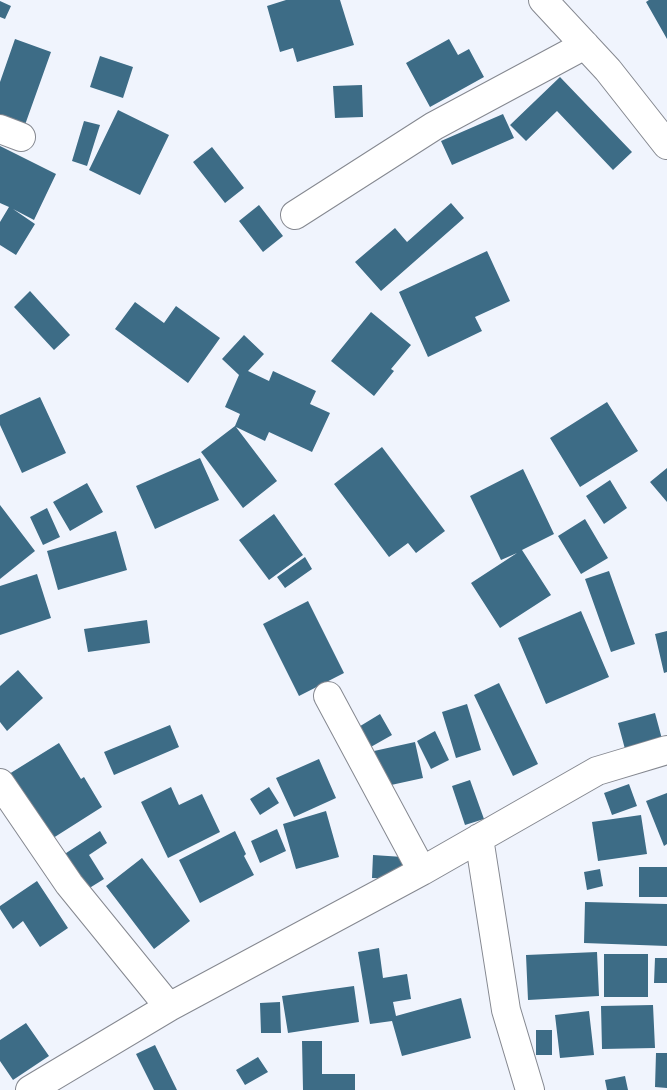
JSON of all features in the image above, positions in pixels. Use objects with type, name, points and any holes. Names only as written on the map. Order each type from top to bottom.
[{"type":"street","points":[[543,0],[608,70],[667,145]]},
{"type":"street","points":[[295,215],[434,126],[585,45]]},
{"type":"street","points":[[328,696],[422,871]]},
{"type":"street","points":[[30,1090],[169,1007],[422,871],[597,771],[667,750]]},
{"type":"street","points":[[0,783],[69,884],[169,1007]]},
{"type":"street","points":[[479,838],[506,1010],[530,1090]]},
{"type":"building","points":[[286,0],[340,0],[354,45],[297,62],[293,48],[280,52],[267,6]]},
{"type":"building","points":[[667,0],[667,39],[646,2]]},
{"type":"building","points":[[0,1],[11,6],[5,19],[0,17]]},
{"type":"building","points":[[15,39],[51,52],[21,136],[0,128],[0,82]]},
{"type":"building","points":[[449,39],[458,55],[469,49],[484,77],[430,107],[406,63]]},
{"type":"building","points":[[100,56],[133,67],[123,98],[90,87]]},
{"type":"building","points":[[560,77],[632,152],[613,170],[557,111],[526,141],[510,125]]},
{"type":"building","points":[[362,85],[363,117],[335,118],[333,86]]},
{"type":"building","points":[[118,110],[169,135],[140,195],[89,170]]},
{"type":"building","points":[[503,114],[514,138],[452,165],[441,141]]},
{"type":"building","points":[[84,121],[100,125],[87,166],[72,161]]},
{"type":"building","points":[[0,146],[56,174],[34,220],[13,209],[35,224],[16,255],[0,245],[0,222],[9,207],[0,203]]},
{"type":"building","points":[[212,147],[244,188],[225,203],[193,162]]},
{"type":"building","points":[[451,203],[464,218],[381,291],[355,262],[395,228],[407,242]]},
{"type":"building","points":[[259,205],[283,236],[263,252],[239,221]]},
{"type":"building","points":[[487,251],[510,301],[475,317],[482,331],[428,357],[399,292]]},
{"type":"building","points":[[30,291],[70,335],[54,350],[14,307]]},
{"type":"building","points":[[135,302],[164,323],[176,306],[220,338],[188,383],[115,329]]},
{"type":"building","points":[[371,312],[411,345],[391,369],[394,371],[374,396],[331,361]]},
{"type":"building","points":[[244,335],[264,354],[248,371],[269,381],[273,371],[316,391],[310,404],[330,413],[312,452],[269,432],[265,441],[236,427],[277,481],[243,508],[201,452],[235,426],[240,414],[225,407],[239,375],[222,359]]},
{"type":"building","points":[[40,397],[66,453],[22,473],[0,425],[0,415]]},
{"type":"building","points":[[607,402],[638,451],[580,487],[550,438]]},
{"type":"building","points":[[382,447],[445,531],[416,553],[408,543],[389,557],[334,484]]},
{"type":"building","points":[[200,458],[219,500],[155,529],[136,486]]},
{"type":"building","points":[[667,468],[667,502],[650,482]]},
{"type":"building","points":[[523,469],[554,534],[522,550],[551,595],[500,628],[471,583],[517,553],[501,560],[470,496]]},
{"type":"building","points":[[610,480],[627,508],[604,524],[586,496]]},
{"type":"building","points":[[87,483],[103,512],[70,531],[53,502]]},
{"type":"building","points":[[0,505],[35,551],[0,579]]},
{"type":"building","points":[[47,508],[60,537],[43,545],[30,517]]},
{"type":"building","points":[[274,514],[303,555],[269,580],[239,540]]},
{"type":"building","points":[[585,519],[608,558],[581,574],[558,536]]},
{"type":"building","points":[[116,531],[127,570],[58,590],[47,551]]},
{"type":"building","points":[[305,557],[312,569],[285,588],[277,577]]},
{"type":"building","points":[[609,571],[635,644],[611,652],[585,579]]},
{"type":"building","points":[[37,574],[51,618],[0,635],[0,586]]},
{"type":"building","points":[[308,601],[344,673],[299,696],[263,624]]},
{"type":"building","points":[[581,611],[609,677],[546,704],[518,638]]},
{"type":"building","points":[[147,620],[150,643],[88,652],[84,629]]},
{"type":"building","points":[[667,631],[667,672],[664,673],[655,634]]},
{"type":"building","points":[[18,670],[43,698],[7,731],[0,722],[0,686]]},
{"type":"building","points":[[499,683],[538,764],[513,776],[474,695]]},
{"type":"building","points":[[467,704],[481,750],[456,758],[442,712]]},
{"type":"building","points":[[655,713],[662,739],[625,749],[618,723]]},
{"type":"building","points":[[380,714],[392,735],[369,748],[357,728]]},
{"type":"building","points":[[170,725],[179,747],[114,775],[104,752]]},
{"type":"building","points":[[435,731],[449,760],[431,769],[417,741]]},
{"type":"building","points":[[415,742],[423,778],[382,787],[374,751]]},
{"type":"building","points":[[59,743],[81,779],[84,777],[102,807],[50,840],[9,774]]},
{"type":"building","points":[[319,759],[336,798],[294,817],[276,778]]},
{"type":"building","points":[[470,780],[484,819],[465,825],[452,786]]},
{"type":"building","points":[[629,784],[637,806],[612,815],[604,793]]},
{"type":"building","points":[[171,787],[179,805],[202,794],[220,832],[168,858],[141,802]]},
{"type":"building","points":[[269,787],[279,803],[260,815],[250,799]]},
{"type":"building","points":[[667,793],[667,844],[664,846],[646,801]]},
{"type":"building","points":[[326,811],[339,857],[296,869],[283,824]]},
{"type":"building","points":[[641,815],[647,854],[598,861],[592,822]]},
{"type":"building","points":[[277,829],[286,851],[260,863],[251,841]]},
{"type":"building","points":[[100,831],[107,843],[89,855],[104,879],[83,892],[60,857]]},
{"type":"building","points":[[235,831],[254,875],[200,903],[179,860]]},
{"type":"building","points":[[373,855],[403,857],[401,879],[372,878]]},
{"type":"building","points":[[142,858],[190,921],[154,949],[106,886]]},
{"type":"building","points":[[639,867],[667,867],[667,897],[639,897]]},
{"type":"building","points":[[600,869],[603,886],[587,890],[584,872]]},
{"type":"building","points":[[37,881],[68,928],[40,947],[23,921],[13,929],[0,909],[0,906]]},
{"type":"building","points":[[585,902],[667,904],[667,946],[584,943]]},
{"type":"building","points":[[379,948],[383,978],[407,974],[411,999],[393,1002],[396,1016],[461,998],[471,1038],[402,1056],[392,1021],[370,1024],[358,952]]},
{"type":"building","points":[[597,952],[599,996],[528,1000],[526,955]]},
{"type":"building","points":[[604,954],[648,954],[648,997],[604,997]]},
{"type":"building","points":[[655,958],[667,958],[667,983],[654,983]]},
{"type":"building","points":[[354,986],[359,1022],[288,1033],[282,996]]},
{"type":"building","points":[[280,1002],[281,1033],[261,1033],[260,1003]]},
{"type":"building","points":[[653,1005],[655,1048],[602,1049],[601,1006]]},
{"type":"building","points":[[589,1011],[594,1055],[560,1058],[555,1015]]},
{"type":"building","points":[[26,1023],[49,1056],[13,1080],[0,1061],[0,1040]]},
{"type":"building","points":[[536,1030],[552,1030],[552,1055],[536,1055]]},
{"type":"building","points":[[302,1041],[322,1041],[322,1074],[355,1074],[355,1090],[303,1090]]},
{"type":"building","points":[[155,1045],[177,1090],[154,1090],[136,1054]]},
{"type":"building","points":[[656,1053],[667,1053],[667,1088],[655,1087]]},
{"type":"building","points":[[258,1057],[268,1072],[245,1085],[236,1070]]},
{"type":"building","points":[[625,1076],[628,1090],[607,1090],[605,1080]]}]
